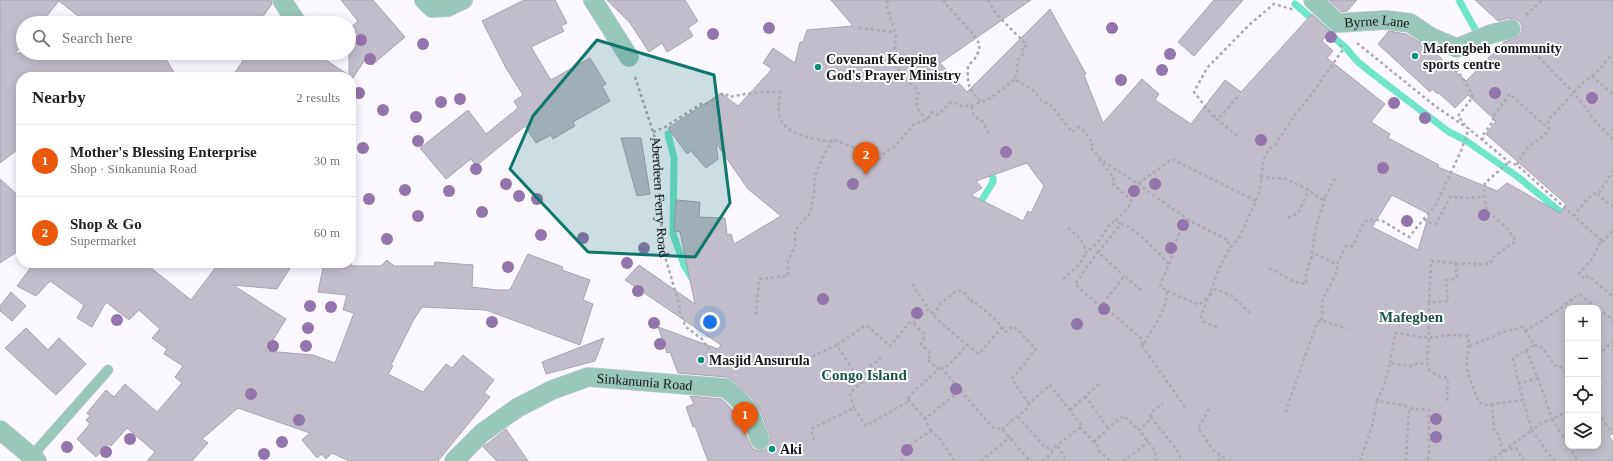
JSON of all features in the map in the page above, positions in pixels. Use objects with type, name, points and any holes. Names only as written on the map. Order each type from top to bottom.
[{"type":"street","points":[[282,0],[292,16]]},
{"type":"street","points":[[424,0],[432,8],[448,7],[463,0]]},
{"type":"street","points":[[593,0],[630,57]]},
{"type":"street","name":"Byrne Lane","points":[[1308,6],[1338,23],[1386,20],[1410,23],[1430,38],[1457,48]]},
{"type":"street","points":[[1457,48],[1491,34],[1511,29]]},
{"type":"street","name":"Sinkanunia Road","points":[[454,461],[482,433],[517,408],[552,390],[588,377],[725,388]]},
{"type":"street","points":[[725,388],[740,399],[750,412],[760,440]]},
{"type":"street","points":[[0,430],[34,459]]},
{"type":"lane","points":[[34,459],[108,370]]},
{"type":"path","points":[[888,0],[887,8],[896,35],[894,56],[897,68],[908,82],[915,87],[919,96],[916,100],[916,105],[921,115],[928,119]]},
{"type":"path","points":[[946,0],[944,2],[973,34],[980,45],[977,56],[968,66],[968,81],[970,89],[981,102]]},
{"type":"path","points":[[756,315],[759,279],[788,276],[788,261],[794,246],[795,230],[810,213],[814,193],[815,175],[832,139],[866,152],[879,159],[894,146],[914,124],[928,119],[931,112],[938,115],[951,102],[962,106],[971,106],[991,98],[1015,79],[1018,72],[1018,60],[1024,53],[1022,48],[1027,45],[996,14],[988,0]]},
{"type":"path","points":[[1237,136],[1212,116],[1194,92],[1207,68],[1250,24],[1274,4],[1308,6]]},
{"type":"path","points":[[1338,23],[1359,45],[1435,106],[1469,129],[1509,162],[1517,165],[1595,234],[1602,241],[1593,258],[1579,274],[1585,279],[1588,276],[1590,277],[1613,297]]},
{"type":"path","points":[[1217,327],[1204,322],[1201,316],[1220,266],[1230,248],[1238,238],[1256,201],[1260,189],[1260,177],[1264,158],[1269,149],[1275,145],[1294,116],[1311,95],[1342,51],[1338,23]]},
{"type":"path","points":[[859,28],[894,32]]},
{"type":"path","points":[[1511,29],[1574,93],[1597,123],[1613,139]]},
{"type":"path","points":[[1457,48],[1455,68],[1468,86],[1473,98],[1458,116],[1469,129]]},
{"type":"path","points":[[1550,129],[1548,120],[1585,81],[1599,70],[1613,53]]},
{"type":"path","name":"Aberdeen Ferry Road","points":[[630,57],[657,144],[663,250],[680,307],[679,311],[686,327],[702,339],[719,362],[723,373],[725,388]]},
{"type":"path","points":[[1592,76],[1613,94]]},
{"type":"path","points":[[1015,79],[1034,91],[1041,100],[1051,105],[1072,132],[1079,127],[1083,130],[1093,144],[1090,147]]},
{"type":"path","points":[[653,132],[665,127],[701,104],[706,104],[724,93],[730,97],[765,91],[780,92],[778,112],[781,122],[794,132],[831,142]]},
{"type":"path","points":[[1482,140],[1487,127],[1494,120],[1492,118],[1510,94],[1550,129]]},
{"type":"path","points":[[1212,116],[1221,116],[1238,96]]},
{"type":"path","points":[[971,106],[974,116],[983,122],[990,136]]},
{"type":"path","points":[[1287,412],[1286,410],[1303,360],[1317,323],[1321,320],[1323,314],[1322,299],[1338,268],[1337,264],[1346,246],[1353,246],[1363,224],[1367,220],[1381,220],[1409,238],[1436,204],[1446,186],[1469,129]]},
{"type":"path","points":[[1517,165],[1531,145],[1545,135],[1550,129]]},
{"type":"path","points":[[1090,147],[1102,160],[1190,221],[1228,240],[1230,248]]},
{"type":"path","points":[[1063,279],[1079,265],[1086,253],[1098,242],[1111,223],[1128,208],[1131,200],[1112,183],[1114,178],[1090,147]]},
{"type":"path","points":[[1138,184],[1172,159],[1256,201]]},
{"type":"path","points":[[1447,402],[1448,378],[1438,376],[1429,370],[1427,363],[1429,338],[1428,303],[1431,262],[1438,261],[1456,264],[1474,263],[1476,265],[1491,263],[1492,258],[1516,241],[1506,227],[1487,211],[1484,196],[1485,183],[1509,162]]},
{"type":"path","points":[[1573,216],[1592,194],[1597,194],[1609,180],[1613,172]]},
{"type":"path","points":[[1260,177],[1286,178],[1309,190],[1320,199],[1325,198]]},
{"type":"path","points":[[1269,268],[1294,282],[1306,284],[1306,275],[1311,258],[1316,227],[1325,198],[1336,177]]},
{"type":"path","points":[[1288,218],[1298,213],[1309,190]]},
{"type":"path","points":[[1597,194],[1613,208]]},
{"type":"path","points":[[1424,219],[1428,222],[1436,224],[1451,196],[1468,200],[1484,196]]},
{"type":"path","points":[[1115,221],[1142,237],[1169,264]]},
{"type":"path","points":[[1190,221],[1183,226],[1174,245],[1169,264],[1160,286],[1167,291],[1199,305],[1216,289],[1232,296],[1251,314]]},
{"type":"path","points":[[1121,224],[1098,252],[1075,284],[1097,304],[1102,305],[1141,338],[1142,346],[1185,407]]},
{"type":"path","points":[[1068,228],[1079,236],[1086,248],[1086,253]]},
{"type":"path","points":[[1598,246],[1613,231]]},
{"type":"path","points":[[1098,252],[1143,291]]},
{"type":"path","points":[[1311,258],[1316,254],[1337,264]]},
{"type":"path","points":[[1428,303],[1448,301],[1446,280],[1456,279],[1456,264]]},
{"type":"path","points":[[1102,305],[1124,276]]},
{"type":"path","points":[[912,284],[933,315],[979,354],[1002,327]]},
{"type":"path","points":[[933,315],[941,303],[957,290],[964,292],[971,302],[973,300],[986,311],[1005,332],[1013,326],[1036,349],[1012,380],[1029,404]]},
{"type":"path","points":[[1142,346],[1159,319],[1167,300],[1167,291]]},
{"type":"path","points":[[1525,331],[1579,294],[1592,305]]},
{"type":"path","points":[[808,359],[837,345],[866,325],[890,346],[910,323],[929,309]]},
{"type":"path","points":[[1601,312],[1613,321]]},
{"type":"path","points":[[1321,320],[1347,329]]},
{"type":"path","points":[[912,323],[925,335],[921,344],[931,354],[928,359],[938,369]]},
{"type":"path","points":[[1470,346],[1504,332],[1523,327],[1534,345]]},
{"type":"path","points":[[1360,461],[1372,426],[1377,401],[1384,386],[1390,363],[1395,333],[1429,338],[1450,335],[1466,335],[1470,346],[1467,357],[1467,368],[1478,402],[1485,405],[1523,400]]},
{"type":"path","points":[[1601,352],[1613,341]]},
{"type":"path","points":[[837,345],[861,383]]},
{"type":"path","points":[[881,356],[878,361],[871,365],[875,370],[871,376],[850,392],[854,408],[866,426],[907,402],[908,399],[938,369],[949,365],[967,345]]},
{"type":"path","points":[[1556,461],[1548,453],[1532,430],[1512,358],[1534,345],[1541,346],[1555,366],[1559,365],[1565,372]]},
{"type":"path","points":[[1526,350],[1538,378],[1552,419],[1565,439]]},
{"type":"path","points":[[1390,363],[1411,366],[1413,364],[1427,363]]},
{"type":"path","points":[[942,368],[993,428],[1002,429],[1030,461]]},
{"type":"path","points":[[1518,384],[1538,378]]},
{"type":"path","points":[[1070,410],[1100,383]]},
{"type":"path","points":[[1002,429],[1028,408],[1029,404],[1050,384],[1082,426],[1080,427],[1094,442],[1100,452],[1111,461]]},
{"type":"path","points":[[925,419],[960,390]]},
{"type":"path","points":[[1085,396],[1108,428]]},
{"type":"path","points":[[908,399],[925,419],[931,432],[940,439],[956,461]]},
{"type":"path","points":[[1377,401],[1404,405],[1409,408],[1428,410],[1429,454],[1427,461]]},
{"type":"path","points":[[1139,430],[1151,417],[1152,412],[1163,403]]},
{"type":"path","points":[[1492,404],[1494,431],[1498,434],[1503,452]]},
{"type":"path","points":[[814,440],[811,429],[854,408]]},
{"type":"path","points":[[1406,461],[1409,408]]},
{"type":"path","points":[[1209,410],[1198,428],[1214,451],[1229,461]]},
{"type":"path","points":[[1489,461],[1522,439],[1542,423],[1565,412]]},
{"type":"path","points":[[1094,442],[1108,428],[1124,416],[1148,441],[1155,451],[1157,461]]},
{"type":"path","points":[[1018,417],[1044,446],[1051,450]]},
{"type":"path","points":[[1151,417],[1177,450],[1182,461]]},
{"type":"path","points":[[1601,417],[1613,434]]},
{"type":"path","points":[[1043,461],[1052,453],[1051,450],[1058,446],[1080,427]]},
{"type":"path","points":[[901,461],[908,448],[913,443],[931,432]]},
{"type":"path","points":[[981,461],[1010,437]]},
{"type":"path","points":[[1123,461],[1148,441]]},
{"type":"path","points":[[1058,446],[1067,461]]},
{"type":"path","points":[[1503,452],[1516,448],[1524,461]]},
{"type":"path","points":[[1571,449],[1578,461]]},
{"type":"path","points":[[1218,461],[1223,457]]},
{"type":"highlighted area","points":[[597,40],[714,75],[730,203],[695,257],[588,252],[510,169],[533,116]]},
{"type":"building","points":[[0,0],[271,0],[272,4],[263,16],[78,16],[59,1],[47,16],[16,16],[16,60],[166,60],[174,72],[16,72],[16,151],[0,163]]},
{"type":"building","points":[[341,0],[373,0],[405,37],[372,65],[366,58],[356,73],[356,72],[349,72],[349,60],[356,60],[356,23],[358,21],[356,16],[354,16]]},
{"type":"building","points":[[524,0],[555,0],[567,23],[561,26],[564,31],[531,47],[551,80],[590,58],[606,84],[602,86],[610,101],[573,122],[575,126],[553,139],[551,135],[536,143],[525,126],[476,166],[471,159],[446,179],[420,148],[468,110],[486,134],[518,108],[514,101],[523,95],[506,68],[482,21]]},
{"type":"building","points":[[607,0],[685,0],[698,21],[688,28],[693,36],[667,52],[662,43],[649,52],[630,23]]},
{"type":"building","points":[[831,0],[1031,0],[940,63],[967,92],[1050,9],[1086,74],[1084,75],[1103,123],[1142,79],[1159,94],[1155,100],[1191,124],[1225,80],[1241,92],[1312,14],[1330,31],[1322,41],[1333,51],[1327,58],[1385,104],[1371,122],[1390,134],[1388,138],[1439,165],[1438,167],[1497,191],[1507,183],[1560,213],[1566,204],[1486,134],[1496,121],[1468,95],[1455,108],[1439,93],[1438,94],[1432,89],[1430,92],[1378,44],[1389,31],[1406,34],[1431,49],[1466,81],[1504,42],[1518,37],[1522,32],[1522,26],[1519,21],[1509,18],[1498,21],[1475,0],[1613,0],[1613,433],[1609,436],[1613,442],[1613,461],[708,461],[686,407],[694,404],[690,396],[721,399],[738,416],[753,449],[759,451],[768,447],[771,441],[761,412],[752,398],[731,379],[726,377],[678,373],[670,352],[667,353],[658,327],[718,349],[721,345],[625,280],[639,265],[695,304],[680,232],[674,231],[676,200],[700,202],[699,217],[725,218],[727,235],[731,234],[734,244],[781,216],[748,189],[716,143],[718,159],[706,168],[691,151],[687,154],[668,128],[721,93],[738,106],[772,69],[763,63],[773,48],[795,63],[800,42],[803,42],[807,30],[853,26]],"holes":[[[1027,163],[1044,186],[1031,213],[1028,211],[1023,221],[971,195],[982,188],[976,181]],[[1392,195],[1429,214],[1418,250],[1372,227]]]},
{"type":"building","points":[[1214,0],[1243,0],[1194,56],[1178,42]]},
{"type":"building","points":[[1329,0],[1357,0],[1347,11],[1342,12]]},
{"type":"building","points":[[243,60],[326,60],[344,72],[235,72]]},
{"type":"building","points":[[621,138],[641,138],[650,194],[637,196]]},
{"type":"building","points":[[0,179],[16,193],[16,252],[0,263]]},
{"type":"building","points":[[528,254],[563,267],[562,270],[590,280],[583,300],[593,304],[580,345],[486,310],[422,307],[413,321],[388,374],[423,392],[446,364],[452,368],[463,355],[494,380],[484,393],[490,397],[438,461],[349,461],[332,453],[326,459],[322,454],[317,458],[302,440],[310,433],[238,408],[202,439],[208,443],[192,461],[147,461],[155,452],[127,428],[111,446],[108,444],[96,457],[77,439],[90,424],[86,420],[90,416],[87,413],[106,390],[114,397],[125,384],[157,412],[182,383],[175,377],[183,366],[164,354],[167,349],[152,338],[160,329],[139,310],[129,320],[106,302],[92,327],[77,318],[84,305],[50,281],[36,296],[17,286],[30,268],[151,268],[191,300],[215,268],[290,268],[277,289],[233,285],[286,319],[266,351],[313,355],[335,363],[354,313],[343,310],[347,295],[318,292],[323,268],[381,266],[387,260],[394,266],[434,266],[435,262],[473,265],[472,287],[510,290]]},
{"type":"building","points":[[11,292],[26,306],[12,321],[0,311],[0,306]]},
{"type":"building","points":[[26,328],[48,350],[59,338],[86,364],[56,395],[5,348]]},
{"type":"building","points":[[604,338],[595,361],[546,374],[542,362]]},
{"type":"building","points":[[506,429],[528,461],[497,461],[483,447]]},
{"type":"waterway","points":[[1459,0],[1476,31],[1483,35]]},
{"type":"waterway","points":[[1295,4],[1346,48],[1358,62],[1373,74],[1449,132],[1465,140],[1518,177],[1568,218]]},
{"type":"waterway","points":[[668,134],[674,158],[673,234],[684,265],[693,280]]},
{"type":"waterway","points":[[977,208],[993,182],[989,168]]},
{"type":"place","name":"Mafengbeh community sports centre","points":[[1415,56]]},
{"type":"place","name":"Covenant Keeping God's Prayer Ministry","points":[[818,67]]},
{"type":"place","name":"Shop & Go","points":[[866,175]]},
{"type":"place","name":"Masjid Ansurula","points":[[701,360]]},
{"type":"place","name":"Mother's Blessing Enterprise","points":[[745,435]]},
{"type":"place","name":"Aki","points":[[772,449]]},
{"type":"district","name":"Mafegben","points":[[1411,317]]},
{"type":"district","name":"Congo Island","points":[[864,375]]}]
